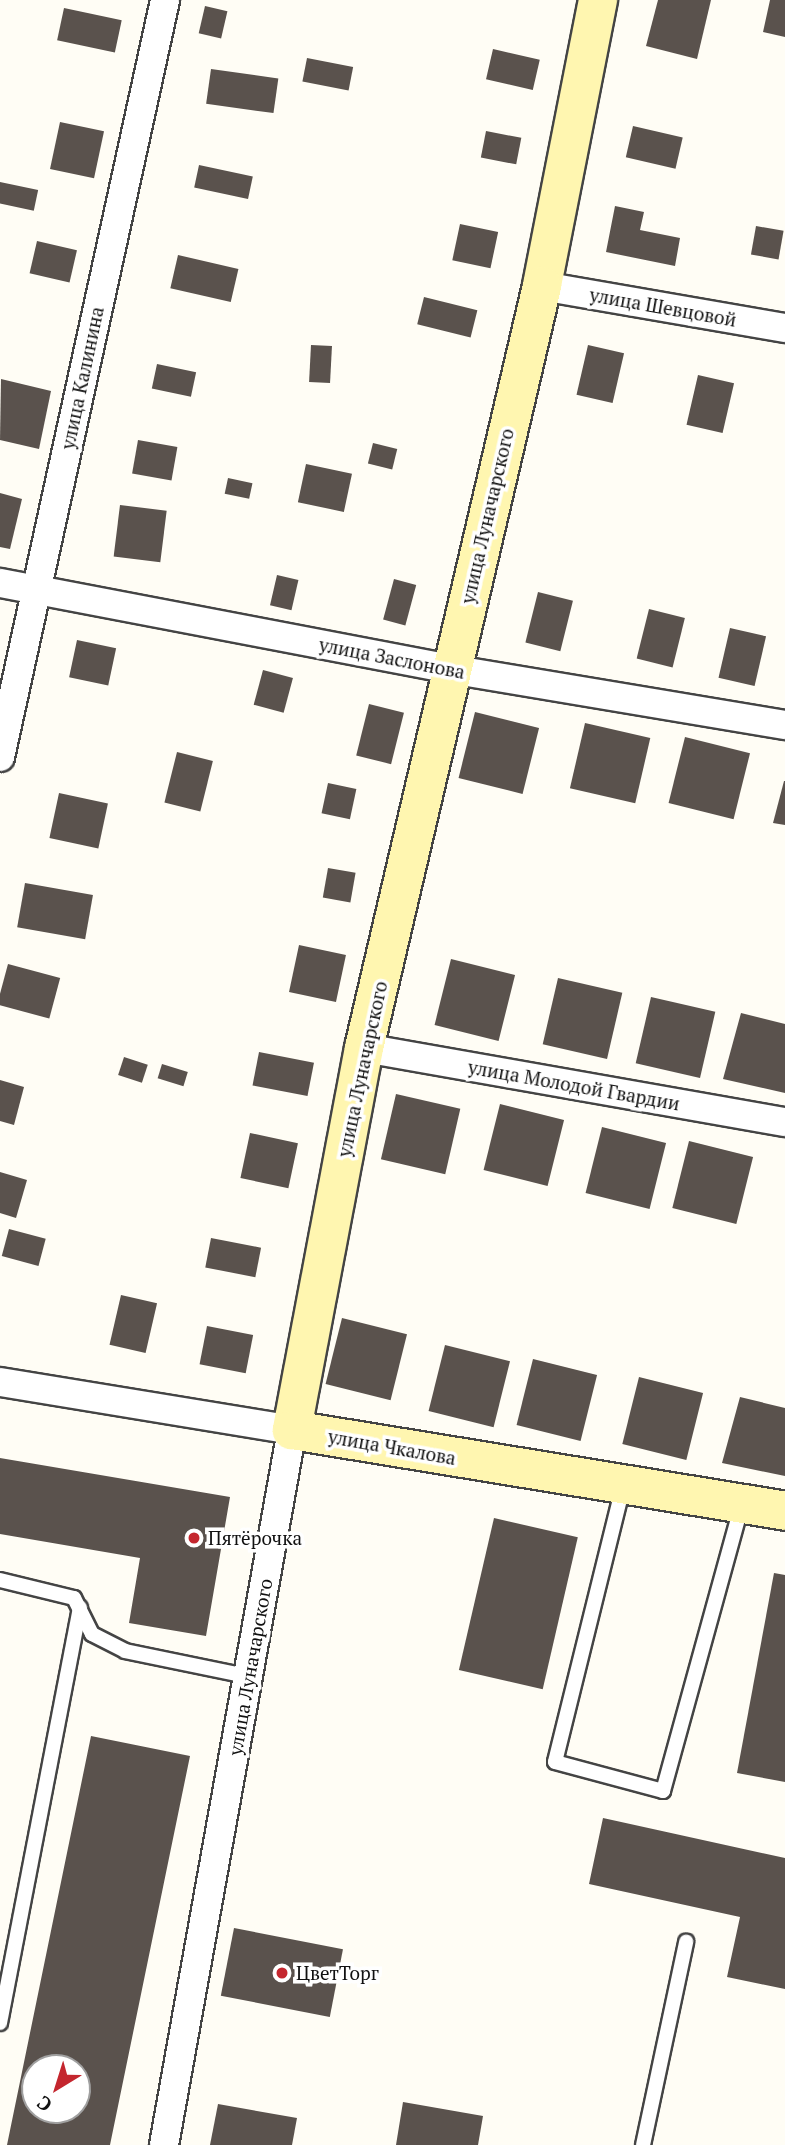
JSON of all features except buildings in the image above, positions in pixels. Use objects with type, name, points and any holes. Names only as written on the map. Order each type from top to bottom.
[{"type":"main road","name":"улица Луначарского","points":[[292,1430],[364,1048],[450,669],[542,286],[598,0]]},
{"type":"main road","name":"улица Чкалова","points":[[292,1430],[623,1487],[785,1511]]},
{"type":"street","name":"улица Калинина","points":[[0,757],[165,0]]},
{"type":"street","name":"улица Шевцовой","points":[[542,286],[785,328]]},
{"type":"street","name":"улица Заслонова","points":[[0,583],[450,669],[785,725]]},
{"type":"street","name":"улица Молодой Гвардии","points":[[364,1048],[785,1122]]},
{"type":"street","name":"улица Чкалова","points":[[0,1382],[292,1430]]},
{"type":"street","name":"улица Луначарского","points":[[164,2145],[292,1430]]},
{"type":"lane","points":[[623,1487],[555,1762],[663,1791],[742,1504]]},
{"type":"lane","points":[[0,1580],[57,1591],[74,1598],[92,1634],[125,1651],[247,1676]]},
{"type":"lane","points":[[0,2023],[80,1608]]},
{"type":"lane","points":[[643,2145],[686,1942]]},
{"type":"place","name":"Пятёрочка","points":[[194,1538]]},
{"type":"place","name":"ЦветТорг","points":[[282,1973]]}]
